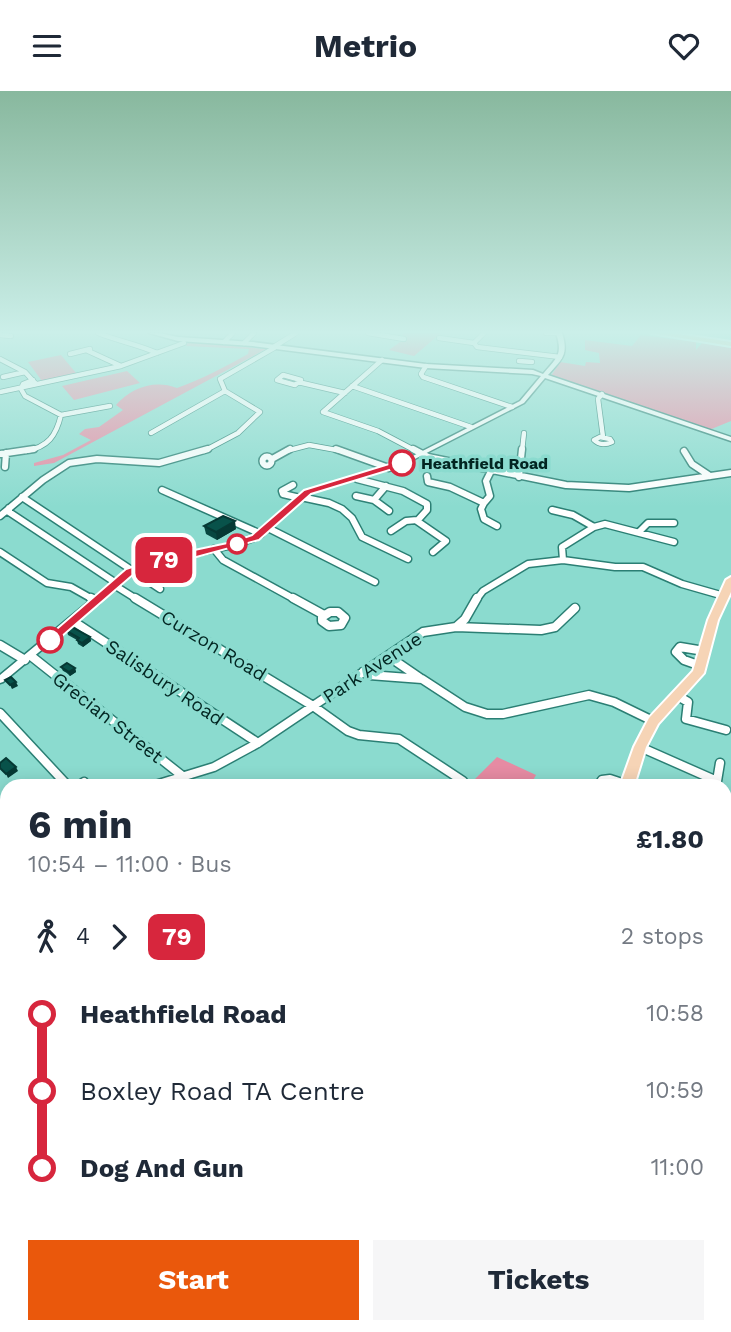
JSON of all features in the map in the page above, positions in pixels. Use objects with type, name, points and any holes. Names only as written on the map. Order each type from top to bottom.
[{"type":"highway","points":[[629,779],[653,721],[691,684],[701,666],[713,619],[731,580]]},
{"type":"street","points":[[22,391],[25,396],[61,415],[110,406]]},
{"type":"street","points":[[0,516],[61,467],[76,461],[102,458],[145,464],[180,459],[219,444],[260,412],[225,391],[151,433]]},
{"type":"street","points":[[336,391],[345,393]]},
{"type":"street","points":[[366,391],[471,427]]},
{"type":"street","points":[[464,391],[512,407]]},
{"type":"street","points":[[0,680],[130,572],[170,559],[234,545],[264,531],[307,492],[357,479],[421,454],[512,407],[528,398],[533,391]]},
{"type":"street","points":[[593,391],[729,438]]},
{"type":"street","points":[[345,393],[323,412],[378,431],[421,454],[519,477],[577,487],[611,489],[731,474]]},
{"type":"street","points":[[602,394],[598,398],[603,437]]},
{"type":"street","points":[[5,467],[3,454],[48,445],[56,435],[61,415]]},
{"type":"street","points":[[58,427],[71,427]]},
{"type":"street","points":[[519,477],[524,433]]},
{"type":"street","points":[[272,459],[289,449],[307,445],[319,446],[389,468]]},
{"type":"street","points":[[684,451],[692,464],[710,477]]},
{"type":"street","points":[[491,471],[486,481],[490,496],[481,509],[485,522],[497,526]]},
{"type":"street","points":[[427,476],[428,482],[450,487],[484,503]]},
{"type":"street","points":[[357,479],[412,495],[426,504],[427,510],[417,520],[406,521],[391,531]]},
{"type":"street","points":[[293,485],[282,491],[283,494],[337,506],[352,518],[355,530],[369,542],[408,559]]},
{"type":"street","points":[[374,500],[386,486]]},
{"type":"street","points":[[162,490],[264,531],[375,582]]},
{"type":"street","points":[[412,495],[423,491]]},
{"type":"street","points":[[356,496],[374,500],[389,511]]},
{"type":"street","points":[[22,497],[130,572],[160,589]]},
{"type":"street","name":"Curzon Road","points":[[9,507],[9,512],[115,584],[309,703],[348,731],[359,735],[399,739],[412,745],[459,779]]},
{"type":"street","points":[[552,510],[573,515],[594,527]]},
{"type":"street","points":[[417,520],[418,524],[446,541],[433,552]]},
{"type":"street","points":[[639,532],[648,523],[669,526],[674,523]]},
{"type":"street","points":[[563,560],[562,547],[594,527],[611,524],[674,542]]},
{"type":"street","points":[[214,549],[223,560],[324,615]]},
{"type":"street","points":[[0,552],[47,583],[71,587],[96,601]]},
{"type":"street","points":[[456,627],[470,614],[478,595],[528,564],[563,560],[615,567],[639,566],[682,584],[723,596]]},
{"type":"street","name":"Park Avenue","points":[[258,743],[309,703],[363,672],[423,632],[456,627],[541,630],[555,627],[575,608]]},
{"type":"street","name":"Salisbury Road","points":[[74,621],[258,743]]},
{"type":"street","name":"Grecian Street","points":[[0,645],[28,658],[185,778]]},
{"type":"street","points":[[701,666],[684,660],[676,652],[685,646],[704,651]]},
{"type":"street","points":[[388,656],[465,707],[487,714],[503,714],[589,695],[614,702],[653,721]]},
{"type":"street","points":[[363,672],[369,675],[422,679]]},
{"type":"street","points":[[678,696],[688,702],[686,719],[726,730]]},
{"type":"street","points":[[0,713],[61,779]]},
{"type":"street","points":[[181,779],[214,767],[258,743]]},
{"type":"street","points":[[640,747],[712,779]]},
{"type":"street","points":[[717,779],[720,763]]},
{"type":"shaded area","points":[[66,391],[109,391],[74,400]]},
{"type":"shaded area","points":[[134,391],[188,391],[54,463],[34,466],[34,463],[63,455],[91,440],[79,434],[85,429],[99,427],[123,410],[116,405]]},
{"type":"shaded area","points":[[595,391],[731,391],[731,421],[709,430]]},
{"type":"shaded area","points":[[497,757],[536,775],[534,779],[475,779]]},
{"type":"building","points":[[223,516],[235,521],[216,532],[204,526]]},
{"type":"building","points":[[72,627],[90,637],[82,643],[67,631]]},
{"type":"building","points":[[67,663],[75,668],[69,672],[61,667]]},
{"type":"building","points":[[11,677],[16,682],[10,685],[5,680]]},
{"type":"building","points":[[6,758],[16,767],[6,774],[0,768],[0,763]]},
{"type":"bus line","name":"79","points":[[50,640],[130,572],[256,537],[307,492],[357,479],[402,463]]},
{"type":"place","name":"Heathfield Road","points":[[402,463]]}]
